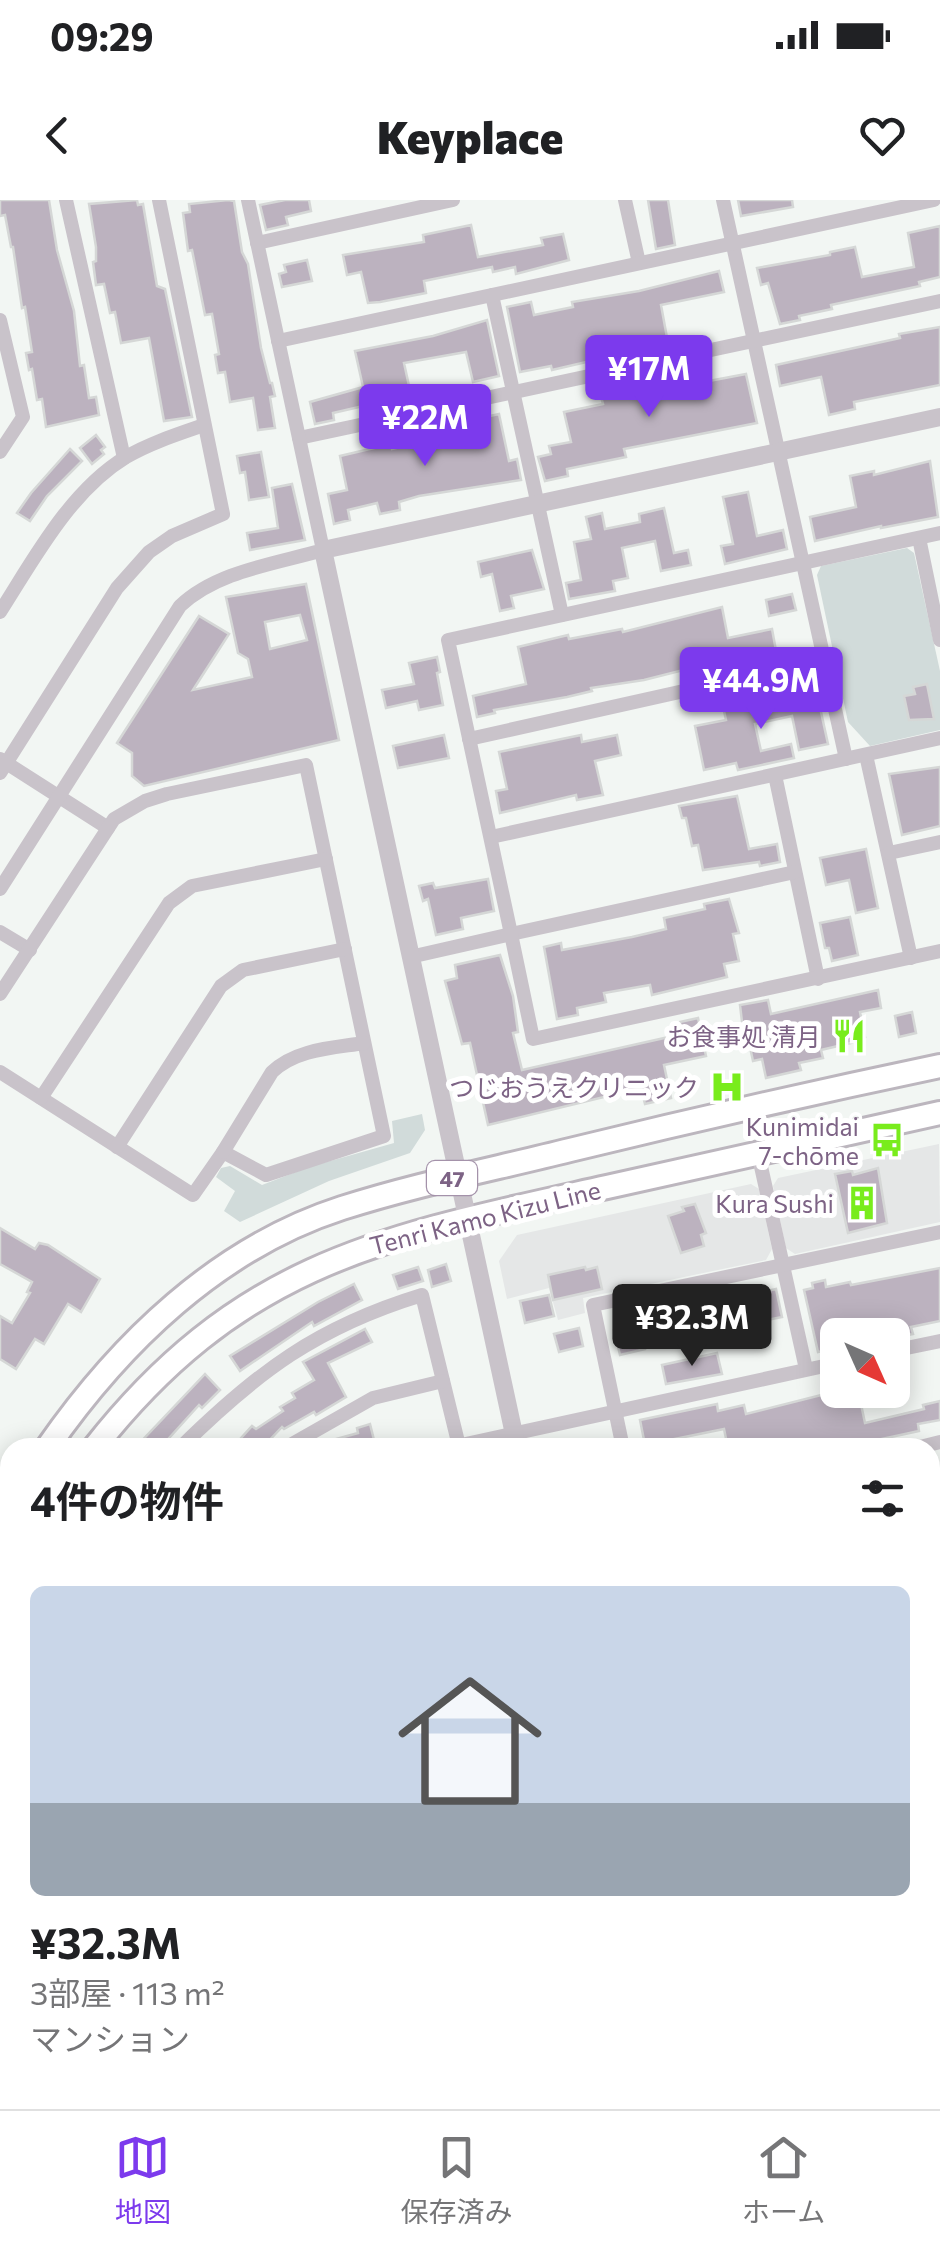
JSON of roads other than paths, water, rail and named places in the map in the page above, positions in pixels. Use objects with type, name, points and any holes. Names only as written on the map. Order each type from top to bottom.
[{"type":"main road","name":"Tenri Kamo Kizu Line","points":[[53,1438],[80,1400],[125,1350],[177,1302],[276,1236],[338,1209],[457,1176],[940,1066]]},
{"type":"main road","name":"Tenri Kamo Kizu Line","points":[[102,1438],[168,1366],[246,1305],[289,1279],[343,1255],[466,1218],[940,1114]]},
{"type":"street","points":[[66,200],[124,458]]},
{"type":"street","points":[[108,828],[2,765],[117,588],[149,552],[172,536],[223,514],[159,200]]},
{"type":"street","points":[[248,200],[515,1438]]},
{"type":"street","points":[[258,243],[452,200]]},
{"type":"street","points":[[626,200],[640,263]]},
{"type":"street","points":[[724,200],[846,759]]},
{"type":"street","points":[[278,342],[934,200]]},
{"type":"street","points":[[492,295],[562,616]]},
{"type":"street","points":[[299,438],[940,301]]},
{"type":"street","points":[[0,452],[23,416],[1,329]]},
{"type":"street","points":[[0,889],[180,606],[195,593],[228,576],[323,550],[940,417]]},
{"type":"street","points":[[0,612],[56,526],[90,487],[124,458],[204,424]]},
{"type":"street","points":[[940,533],[448,640],[533,1039],[940,952]]},
{"type":"street","points":[[919,538],[940,638]]},
{"type":"street","points":[[470,738],[823,660]]},
{"type":"street","points":[[491,837],[940,738]]},
{"type":"street","points":[[866,755],[911,958]]},
{"type":"street","points":[[0,994],[114,819],[145,801],[167,794],[306,765],[384,1136],[266,1175],[223,1152]]},
{"type":"street","points":[[775,775],[818,979]]},
{"type":"street","points":[[889,854],[940,842]]},
{"type":"street","points":[[41,1098],[169,903],[181,892],[192,886],[326,859]]},
{"type":"street","points":[[410,957],[795,872]]},
{"type":"street","points":[[0,932],[30,950]]},
{"type":"street","points":[[117,1147],[221,986],[230,978],[243,970],[346,950]]},
{"type":"street","points":[[0,1072],[193,1195],[281,1063],[300,1054],[364,1042]]},
{"type":"street","points":[[758,1153],[806,1369]]},
{"type":"street","points":[[622,1438],[592,1305],[940,1232]]},
{"type":"street","points":[[190,1438],[225,1402],[271,1366],[366,1312],[422,1295],[454,1438]]},
{"type":"street","points":[[910,1347],[940,1340]]},
{"type":"street","points":[[522,1438],[616,1411],[820,1366]]},
{"type":"street","points":[[303,1438],[373,1398],[443,1380]]},
{"type":"place","name":"お食事処 清月","points":[[849,1036]]},
{"type":"place","name":"つじおうえクリニック","points":[[727,1087]]},
{"type":"place","name":"Kunimidai 7-chōme","points":[[887,1140]]},
{"type":"place","name":"Kura Sushi","points":[[862,1203]]}]
